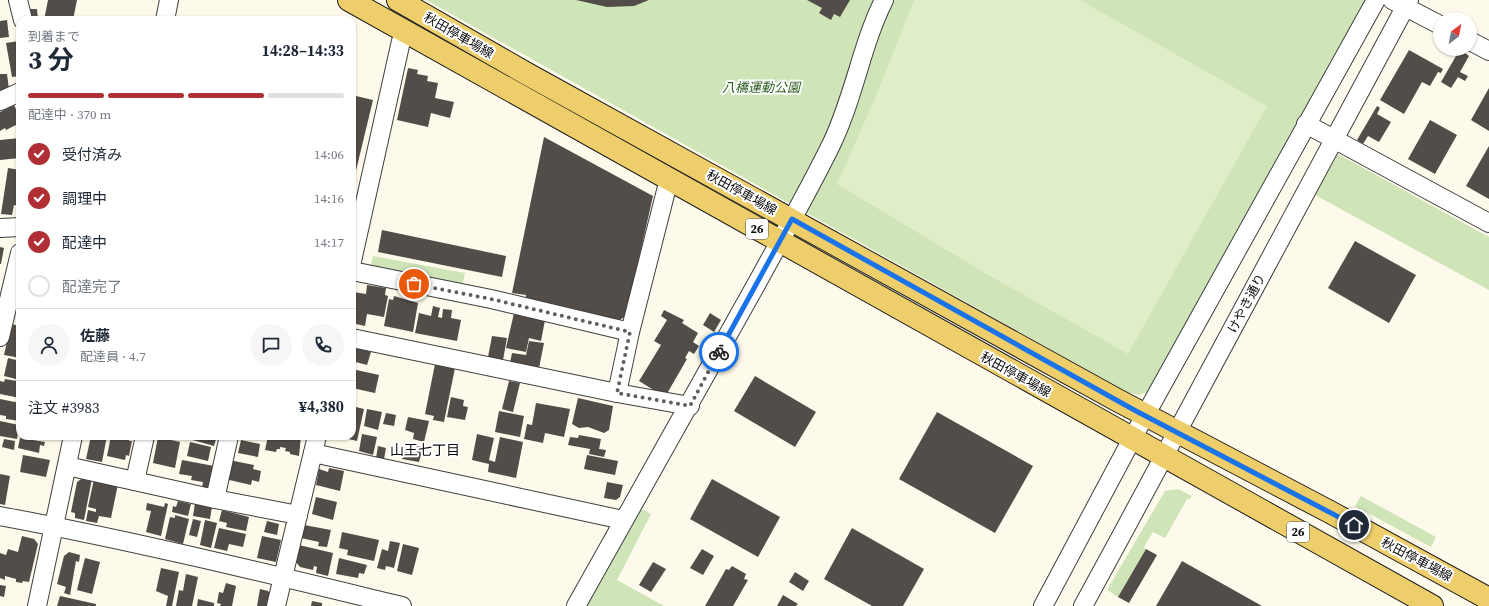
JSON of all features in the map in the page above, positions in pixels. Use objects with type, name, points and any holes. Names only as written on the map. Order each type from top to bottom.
[{"type":"main road","name":"秋田停車場線","points":[[349,0],[1432,606]]},
{"type":"main road","name":"秋田停車場線","points":[[398,0],[529,75],[1146,416],[1326,510],[1489,599]]},
{"type":"street","points":[[18,0],[22,16]]},
{"type":"street","points":[[166,16],[169,0]]},
{"type":"street","points":[[576,606],[623,520],[690,406],[792,219],[842,122],[874,19],[884,0]]},
{"type":"street","points":[[1042,606],[1132,439],[1376,0]]},
{"type":"street","points":[[1402,2],[1433,21]]},
{"type":"street","name":"けやき通り","points":[[1083,606],[1178,433],[1402,2]]},
{"type":"street","points":[[356,243],[401,41],[406,32]]},
{"type":"street","points":[[1477,45],[1489,51]]},
{"type":"street","points":[[0,101],[16,94]]},
{"type":"street","points":[[1306,124],[1489,223]]},
{"type":"street","points":[[617,393],[630,332],[669,179]]},
{"type":"street","points":[[0,228],[16,227]]},
{"type":"street","points":[[1,328],[16,269]]},
{"type":"street","points":[[356,272],[491,299],[630,332]]},
{"type":"street","points":[[356,339],[617,393],[690,406]]},
{"type":"street","points":[[37,606],[72,440]]},
{"type":"street","points":[[135,481],[144,440]]},
{"type":"street","points":[[215,499],[227,440]]},
{"type":"street","points":[[276,606],[315,445],[623,520]]},
{"type":"street","points":[[67,466],[215,499],[298,515]]},
{"type":"street","points":[[0,516],[53,526],[282,577],[402,606]]},
{"type":"green space","name":"八橋運動公園","points":[[426,0],[1367,0],[1150,391],[1139,395],[1127,392]]},
{"type":"green space","points":[[914,0],[1080,0],[1267,106],[1128,354],[985,273],[837,184],[873,103]]},
{"type":"green space","points":[[1338,154],[1489,237],[1489,290],[1315,195]]},
{"type":"green space","points":[[373,256],[465,273],[462,288],[370,270]]},
{"type":"green space","points":[[1178,489],[1192,496],[1189,500],[1187,499],[1165,538],[1153,532],[1144,547],[1146,549],[1118,597],[1107,590],[1165,491]]},
{"type":"green space","points":[[1361,496],[1436,537],[1431,547],[1355,506]]},
{"type":"green space","points":[[640,508],[651,514],[617,580],[664,606],[587,606]]},
{"type":"building","points":[[48,0],[77,0],[74,16],[45,16]]},
{"type":"building","points":[[576,0],[649,0],[634,6],[607,7]]},
{"type":"building","points":[[807,0],[850,0],[840,17],[834,14],[831,20],[819,13],[822,8]]},
{"type":"building","points":[[25,9],[37,9],[38,16],[25,16]]},
{"type":"building","points":[[7,20],[9,37],[0,38],[0,21]]},
{"type":"building","points":[[16,41],[16,76],[12,77],[6,43]]},
{"type":"building","points":[[1409,50],[1443,69],[1441,73],[1438,72],[1430,86],[1422,82],[1404,114],[1380,100]]},
{"type":"building","points":[[1456,56],[1469,56],[1460,72],[1468,76],[1465,81],[1458,77],[1451,88],[1441,82]]},
{"type":"building","points":[[408,68],[418,70],[417,74],[428,76],[427,81],[438,83],[435,98],[454,102],[450,118],[431,113],[428,127],[397,120]]},
{"type":"building","points":[[0,74],[7,74],[9,89],[0,90]]},
{"type":"building","points":[[1489,88],[1489,131],[1471,120]]},
{"type":"building","points":[[356,96],[373,100],[356,171]]},
{"type":"building","points":[[14,105],[16,109],[16,125],[0,131],[0,112]]},
{"type":"building","points":[[1377,106],[1380,108],[1377,114],[1391,122],[1379,142],[1368,136],[1363,144],[1357,140]]},
{"type":"building","points":[[1430,120],[1457,135],[1435,174],[1408,159]]},
{"type":"building","points":[[544,137],[653,196],[626,316],[618,321],[525,301],[526,295],[512,293]]},
{"type":"building","points":[[16,138],[16,158],[0,160],[0,140]]},
{"type":"building","points":[[1489,146],[1489,199],[1466,186]]},
{"type":"building","points":[[8,168],[16,169],[16,205],[14,205],[12,215],[1,214]]},
{"type":"building","points":[[382,230],[506,256],[502,277],[378,252]]},
{"type":"building","points":[[1355,241],[1416,275],[1389,323],[1328,288]]},
{"type":"building","points":[[0,247],[4,248],[1,264],[0,264]]},
{"type":"building","points":[[367,285],[386,288],[385,295],[388,296],[384,317],[367,314],[365,326],[356,324],[356,292],[366,294]]},
{"type":"building","points":[[394,296],[418,303],[413,332],[384,326],[389,299],[393,300]]},
{"type":"building","points":[[433,306],[440,308],[438,317],[442,318],[443,309],[452,310],[451,318],[461,320],[457,341],[415,333],[419,313],[431,316]]},
{"type":"building","points":[[664,310],[684,320],[682,323],[698,333],[693,342],[699,346],[694,354],[689,351],[685,358],[687,359],[665,397],[639,381],[661,345],[654,341],[667,320],[661,316]]},
{"type":"building","points":[[514,313],[545,320],[541,341],[529,338],[526,352],[506,348]]},
{"type":"building","points":[[710,313],[721,320],[714,332],[703,325]]},
{"type":"building","points":[[11,324],[16,325],[16,357],[4,355]]},
{"type":"building","points":[[492,336],[507,338],[503,360],[488,357]]},
{"type":"building","points":[[529,341],[544,343],[539,368],[510,363],[512,353],[526,355]]},
{"type":"building","points":[[356,348],[371,352],[367,365],[356,362]]},
{"type":"building","points":[[8,358],[16,360],[16,379],[4,376]]},
{"type":"building","points":[[435,364],[455,368],[444,422],[433,420],[434,416],[425,414]]},
{"type":"building","points":[[356,370],[379,375],[375,393],[356,389]]},
{"type":"building","points":[[755,376],[816,412],[795,447],[734,411]]},
{"type":"building","points":[[5,379],[16,381],[16,397],[0,394],[0,381],[4,382]]},
{"type":"building","points":[[509,381],[520,383],[513,412],[502,409]]},
{"type":"building","points":[[451,397],[464,400],[463,406],[468,407],[465,420],[447,417]]},
{"type":"building","points":[[578,398],[613,406],[609,430],[604,433],[588,427],[579,428],[572,424]]},
{"type":"building","points":[[0,399],[16,402],[16,420],[6,419],[6,416],[0,415]]},
{"type":"building","points":[[536,403],[570,409],[564,437],[545,433],[543,443],[524,439],[527,424],[532,425]]},
{"type":"building","points":[[356,407],[364,409],[357,441],[353,440],[356,440]]},
{"type":"building","points":[[367,409],[382,412],[378,430],[364,426]]},
{"type":"building","points":[[499,411],[524,416],[520,437],[495,432]]},
{"type":"building","points":[[937,412],[1033,466],[995,533],[899,479]]},
{"type":"building","points":[[386,413],[396,415],[394,426],[383,424]]},
{"type":"building","points":[[408,417],[429,421],[424,442],[413,439],[414,433],[405,430]]},
{"type":"building","points":[[0,421],[16,424],[16,439],[0,436]]},
{"type":"building","points":[[362,434],[377,437],[373,455],[359,451]]},
{"type":"building","points":[[477,434],[494,438],[489,460],[495,462],[500,437],[523,442],[516,478],[488,472],[489,464],[472,460]]},
{"type":"building","points":[[579,435],[601,439],[599,449],[606,450],[604,457],[589,454],[590,449],[568,445],[570,437],[578,438]]},
{"type":"building","points":[[4,439],[15,441],[14,450],[2,447]]},
{"type":"building","points":[[20,440],[45,442],[44,446],[40,445],[39,453],[18,448]]},
{"type":"building","points":[[90,440],[106,440],[102,462],[86,459]]},
{"type":"building","points":[[110,440],[132,441],[129,456],[126,455],[125,460],[107,456]]},
{"type":"building","points":[[157,440],[171,440],[180,442],[175,468],[153,463]]},
{"type":"building","points":[[193,440],[216,440],[214,446]]},
{"type":"building","points":[[241,440],[260,444],[258,457],[238,453]]},
{"type":"building","points":[[267,440],[301,440],[299,456],[285,451],[286,448],[280,447],[280,449],[277,449],[276,452],[265,450]]},
{"type":"building","points":[[190,442],[211,447],[208,461],[187,456]]},
{"type":"building","points":[[405,444],[423,447],[419,462],[402,459]]},
{"type":"building","points":[[378,446],[386,448],[384,459],[376,458]]},
{"type":"building","points":[[23,455],[50,460],[46,477],[20,472]]},
{"type":"building","points":[[587,455],[618,461],[615,475],[584,469]]},
{"type":"building","points":[[182,460],[214,466],[211,486],[207,489],[202,488],[203,482],[191,480],[192,476],[179,474]]},
{"type":"building","points":[[229,460],[254,465],[253,469],[261,471],[259,482],[252,480],[251,485],[225,479]]},
{"type":"building","points":[[329,468],[344,471],[340,491],[316,485],[319,469],[328,472]]},
{"type":"building","points":[[0,474],[10,476],[5,505],[0,504]]},
{"type":"building","points":[[84,477],[92,479],[84,520],[75,518],[75,513],[71,512],[77,482]]},
{"type":"building","points":[[94,479],[118,484],[111,518],[99,516],[97,523],[86,521],[88,510],[96,512],[96,509],[88,507]]},
{"type":"building","points":[[712,479],[780,517],[758,557],[690,519]]},
{"type":"building","points":[[607,482],[623,485],[620,497],[616,500],[604,498]]},
{"type":"building","points":[[316,497],[337,502],[333,520],[312,514]]},
{"type":"building","points":[[178,501],[191,504],[188,516],[172,512],[173,506],[176,507]]},
{"type":"building","points":[[147,503],[164,507],[165,503],[168,504],[161,536],[146,532],[151,511],[146,510]]},
{"type":"building","points":[[195,503],[212,507],[210,519],[193,516]]},
{"type":"building","points":[[222,510],[249,517],[246,531],[226,527],[227,523],[219,521]]},
{"type":"building","points":[[175,515],[189,519],[183,544],[165,539],[170,517],[175,518]]},
{"type":"building","points":[[193,519],[201,521],[197,537],[189,535]]},
{"type":"building","points":[[205,520],[217,523],[211,548],[200,545]]},
{"type":"building","points":[[267,521],[279,524],[277,535],[264,532]]},
{"type":"building","points":[[304,525],[331,530],[327,547],[318,546],[319,542],[301,538]]},
{"type":"building","points":[[219,528],[246,534],[243,547],[229,544],[227,551],[214,548]]},
{"type":"building","points":[[852,528],[924,569],[903,606],[872,606],[824,579]]},
{"type":"building","points":[[342,532],[379,540],[374,561],[347,555],[348,550],[339,548]]},
{"type":"building","points":[[22,536],[34,539],[38,544],[29,582],[16,582],[16,579],[5,576],[5,580],[0,578],[0,553],[6,555],[8,549],[18,552]]},
{"type":"building","points":[[262,536],[281,540],[276,562],[257,558]]},
{"type":"building","points":[[390,541],[400,543],[394,568],[386,566],[385,570],[377,568],[382,549],[388,551]]},
{"type":"building","points":[[403,544],[419,548],[412,575],[397,571]]},
{"type":"building","points":[[299,545],[333,553],[328,576],[316,573],[317,567],[314,566],[313,570],[300,567],[296,562]]},
{"type":"building","points":[[702,549],[714,556],[703,575],[690,568]]},
{"type":"building","points":[[1146,549],[1157,555],[1129,603],[1118,597]]},
{"type":"building","points":[[69,552],[80,555],[79,562],[76,561],[70,595],[64,593],[66,587],[57,584],[64,556]]},
{"type":"building","points":[[85,558],[100,562],[92,594],[77,590]]},
{"type":"building","points":[[339,558],[367,565],[364,574],[359,573],[358,578],[336,574]]},
{"type":"building","points":[[1182,561],[1262,606],[1156,606]]},
{"type":"building","points":[[653,562],[666,569],[651,592],[639,585]]},
{"type":"building","points":[[732,566],[746,574],[744,579],[748,580],[733,606],[705,606],[726,569],[729,570]]},
{"type":"building","points":[[161,568],[179,572],[172,606],[166,606],[168,596],[156,591]]},
{"type":"building","points":[[795,572],[809,581],[803,591],[789,582]]},
{"type":"building","points":[[186,574],[198,577],[192,606],[176,606],[179,590],[183,591]]},
{"type":"building","points":[[226,583],[236,586],[232,606],[220,606],[221,604],[217,603],[219,592],[223,593]]},
{"type":"building","points":[[0,585],[6,586],[4,597],[0,596]]},
{"type":"building","points":[[260,589],[268,591],[273,597],[271,606],[257,606]]},
{"type":"building","points":[[783,595],[798,604],[796,606],[777,606]]},
{"type":"building","points":[[60,596],[96,604],[96,606],[57,606]]},
{"type":"building","points":[[198,599],[214,603],[214,606],[197,606]]},
{"type":"building","points":[[312,601],[322,603],[322,606],[311,606]]},
{"type":"way so far","points":[[414,284],[491,299],[607,325],[630,332],[617,393],[690,406],[719,352]]},
{"type":"district","name":"山王七丁目","points":[[425,450]]},
{"type":"route","points":[[719,352],[792,219],[1136,411],[1354,525]]}]
